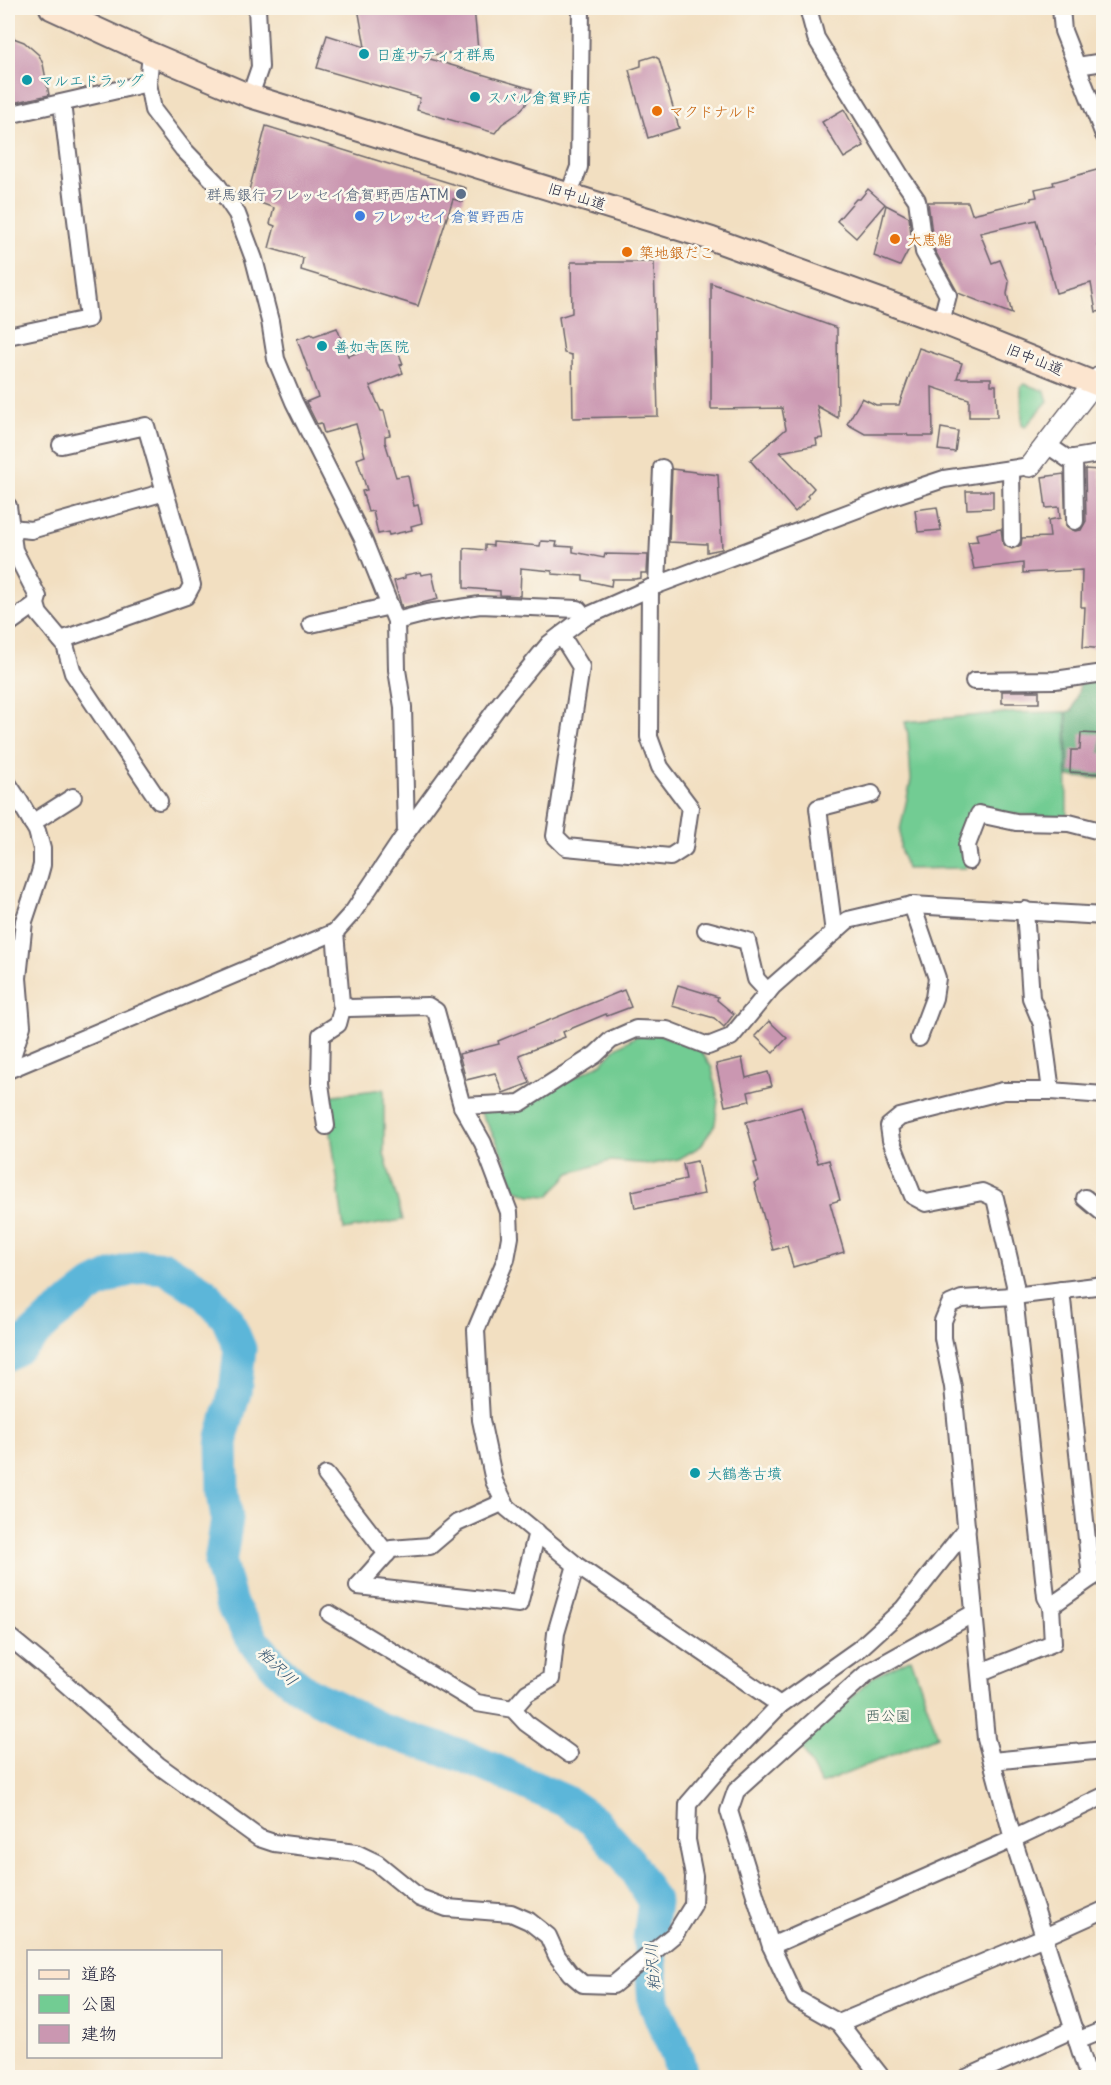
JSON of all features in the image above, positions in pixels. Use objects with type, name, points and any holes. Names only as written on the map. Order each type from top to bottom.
[{"type":"main road","name":"旧中山道","points":[[51,8],[250,96],[706,237],[1100,381]]},
{"type":"street","points":[[250,96],[260,67],[256,8]]},
{"type":"street","points":[[569,194],[579,166],[581,8]]},
{"type":"street","points":[[808,8],[816,38],[917,200],[924,252],[948,294],[941,322]]},
{"type":"street","points":[[1061,8],[1063,31],[1104,135]]},
{"type":"street","points":[[151,54],[148,83],[153,110],[183,149],[216,183],[237,214],[254,259],[270,321],[276,359],[299,412],[363,539],[393,614],[397,670],[404,707],[406,833]]},
{"type":"street","points":[[1077,66],[1104,62]]},
{"type":"street","points":[[8,115],[148,83]]},
{"type":"street","points":[[8,336],[88,319],[62,103]]},
{"type":"street","points":[[8,1069],[335,932],[353,912],[406,833],[502,701],[549,644],[585,617],[654,586],[835,516],[944,479],[1021,468],[1046,444],[1100,381]]},
{"type":"street","points":[[61,640],[186,596],[192,585],[146,426],[62,445]]},
{"type":"street","points":[[1046,444],[1068,459],[1103,453]]},
{"type":"street","points":[[1074,458],[1075,521]]},
{"type":"street","points":[[561,635],[581,667],[555,836],[566,847],[670,857],[684,848],[690,807],[660,767],[650,737],[654,586],[662,468]]},
{"type":"street","points":[[1012,539],[1021,468]]},
{"type":"street","points":[[11,528],[31,530],[165,492]]},
{"type":"street","points":[[8,506],[11,552],[38,597],[36,604],[39,615],[66,645],[73,673],[159,801]]},
{"type":"street","points":[[8,624],[36,604]]},
{"type":"street","points":[[311,624],[480,606],[578,609],[585,617]]},
{"type":"street","points":[[974,681],[1055,680],[1104,673]]},
{"type":"street","points":[[8,784],[32,823],[42,849],[42,865],[24,921],[18,978],[22,1026],[8,1069]]},
{"type":"street","points":[[834,933],[818,808],[872,794]]},
{"type":"street","points":[[32,823],[73,798]]},
{"type":"street","points":[[969,861],[967,845],[979,814],[1016,822],[1069,823],[1104,832]]},
{"type":"street","points":[[912,905],[937,978],[934,999],[919,1038]]},
{"type":"street","points":[[462,1106],[520,1102],[595,1055],[611,1040],[636,1029],[667,1030],[708,1046],[731,1037],[768,992],[848,920],[912,905],[1104,916]]},
{"type":"street","points":[[1025,910],[1031,998],[1042,1024],[1051,1091]]},
{"type":"street","points":[[706,930],[747,941],[756,979],[768,992]]},
{"type":"street","points":[[326,1126],[320,1084],[321,1035],[338,1024],[343,1005],[335,932]]},
{"type":"street","points":[[343,1005],[349,1008],[428,1006],[436,1011],[462,1106],[483,1143],[509,1212],[510,1237],[506,1258],[476,1330],[481,1420],[494,1481],[507,1508],[576,1565],[780,1705]]},
{"type":"street","points":[[981,1672],[1053,1643],[1051,1606],[1046,1596],[1014,1296],[1015,1285],[995,1198],[982,1192],[926,1203],[912,1196],[891,1140],[889,1126],[900,1117],[1003,1091],[1051,1091],[1104,1095]]},
{"type":"street","points":[[1084,1198],[1104,1214]]},
{"type":"street","points":[[1089,2078],[1013,1839],[986,1739],[953,1388],[943,1321],[951,1304],[962,1299],[1103,1286]]},
{"type":"street","points":[[1051,1606],[1097,1574],[1061,1290]]},
{"type":"street","points":[[326,1475],[387,1554]]},
{"type":"street","points":[[504,1502],[457,1523],[430,1546],[391,1549],[358,1586],[519,1604],[537,1532]]},
{"type":"street","points":[[8,1636],[158,1765],[259,1838],[274,1843],[356,1853],[377,1863],[420,1899],[447,1908],[511,1913],[530,1922],[548,1936],[557,1956],[570,1973],[583,1984],[614,1985],[675,1934],[693,1905],[694,1876],[687,1840],[688,1804],[780,1705],[860,1649],[903,1609],[967,1528]]},
{"type":"street","points":[[513,1709],[527,1693],[551,1679],[556,1633],[576,1565]]},
{"type":"street","points":[[882,2078],[838,2023],[795,1998],[771,1946],[729,1811],[736,1791],[867,1673],[974,1613]]},
{"type":"street","points":[[330,1614],[477,1703],[513,1709],[526,1723],[569,1754]]},
{"type":"street","points":[[992,1761],[1104,1750]]},
{"type":"street","points":[[771,1946],[1013,1839],[1104,1796]]},
{"type":"street","points":[[838,2023],[1104,1910]]},
{"type":"street","points":[[966,2078],[1076,2035],[1104,2030]]},
{"type":"green space","points":[[1024,384],[1045,391],[1048,401],[1025,427],[1022,425],[1021,387]]},
{"type":"green space","points":[[1103,679],[1103,778],[1068,777],[1067,712],[1073,710],[1081,681]]},
{"type":"green space","points":[[1066,712],[1067,817],[1018,815],[983,808],[966,868],[906,869],[900,848],[900,830],[911,780],[905,722],[1004,713]]},
{"type":"green space","points":[[659,1034],[701,1051],[712,1068],[718,1100],[715,1124],[701,1146],[679,1159],[651,1164],[610,1161],[570,1173],[549,1196],[530,1195],[514,1189],[500,1148],[479,1111],[572,1079],[602,1063],[616,1048],[636,1036]]},
{"type":"green space","points":[[384,1089],[384,1154],[403,1220],[344,1230],[326,1096]]},
{"type":"green space","name":"西公園","points":[[911,1658],[938,1736],[821,1784],[801,1746],[873,1677]]},
{"type":"building","points":[[358,8],[474,8],[478,50],[420,56],[532,89],[526,104],[495,133],[417,110],[420,98],[317,68],[327,35],[365,47]]},
{"type":"building","name":"マルエドラッグ","points":[[8,36],[24,42],[39,55],[49,95],[8,104]]},
{"type":"building","name":"マクドナルド","points":[[654,56],[659,59],[679,128],[648,138],[629,70],[641,66],[641,60]]},
{"type":"building","points":[[844,109],[864,146],[844,158],[822,122]]},
{"type":"building","name":"フレッセイ 倉賀野西店","points":[[266,126],[466,188],[463,202],[453,199],[418,306],[301,270],[303,258],[269,248],[275,226],[270,224],[274,208],[247,198]]},
{"type":"building","points":[[1104,168],[1104,237],[1099,238],[1101,244],[1098,244],[1104,269],[1104,311],[1096,312],[1091,283],[1056,293],[1036,220],[980,233],[992,263],[1000,260],[1009,282],[1007,294],[1012,314],[958,293],[934,249],[928,202],[968,202],[972,214],[1031,200],[1037,197],[1035,189]]},
{"type":"building","points":[[868,189],[885,204],[856,238],[837,221]]},
{"type":"building","points":[[886,205],[909,217],[912,243],[900,266],[874,256]]},
{"type":"building","points":[[571,262],[654,262],[658,416],[573,418],[572,355],[564,353],[559,317],[572,313]]},
{"type":"building","points":[[711,283],[837,328],[838,418],[817,406],[823,438],[816,439],[817,445],[780,452],[814,488],[807,496],[809,498],[795,512],[750,460],[786,429],[782,408],[711,409]]},
{"type":"building","points":[[337,328],[348,356],[390,341],[391,346],[396,346],[403,364],[400,365],[403,373],[370,386],[381,411],[384,411],[390,435],[385,436],[385,442],[396,477],[408,475],[414,506],[418,505],[422,523],[411,526],[412,530],[389,535],[388,532],[378,534],[373,511],[368,512],[362,491],[367,490],[357,459],[365,456],[356,424],[324,433],[321,423],[317,424],[306,402],[318,397],[297,339]]},
{"type":"building","points":[[919,348],[962,363],[957,378],[991,378],[991,385],[996,385],[997,417],[969,417],[969,399],[932,387],[933,436],[865,434],[847,424],[862,398],[876,405],[899,405]]},
{"type":"building","points":[[941,428],[958,431],[955,452],[938,450]]},
{"type":"building","points":[[672,469],[718,475],[722,549],[707,552],[707,544],[669,542]]},
{"type":"building","points":[[1085,469],[1099,470],[1104,492],[1104,649],[1083,647],[1085,607],[1081,607],[1082,570],[1023,573],[1023,563],[974,569],[968,542],[978,541],[976,534],[1001,529],[1003,544],[1012,549],[1021,545],[1022,538],[1050,537],[1048,520],[1060,518],[1059,507],[1046,508],[1042,477],[1064,474],[1066,526],[1075,531],[1081,530],[1086,521]]},
{"type":"building","points":[[966,491],[993,491],[993,508],[967,509]]},
{"type":"building","points":[[937,507],[941,530],[918,532],[915,510]]},
{"type":"building","points":[[541,541],[557,542],[556,546],[573,547],[573,552],[604,558],[605,554],[648,555],[647,573],[641,573],[641,578],[612,579],[611,586],[583,580],[583,576],[552,574],[552,571],[521,568],[520,596],[500,595],[500,591],[464,588],[464,548],[485,550],[485,545],[493,546],[493,542],[540,546]]},
{"type":"building","points":[[420,572],[421,575],[432,573],[438,599],[402,608],[394,581],[405,578],[405,575]]},
{"type":"building","points":[[1002,691],[1039,691],[1039,703],[1002,703]]},
{"type":"building","points":[[1081,733],[1101,734],[1100,753],[1104,753],[1103,774],[1070,772],[1071,750],[1080,750]]},
{"type":"building","points":[[678,985],[718,997],[717,1000],[734,1014],[724,1027],[714,1018],[672,1006]]},
{"type":"building","points":[[624,990],[631,1007],[607,1016],[606,1014],[563,1032],[565,1037],[519,1055],[530,1083],[503,1093],[495,1073],[466,1080],[459,1054],[499,1044],[498,1041]]},
{"type":"building","points":[[769,1021],[787,1038],[773,1053],[755,1036]]},
{"type":"building","points":[[742,1058],[746,1078],[768,1072],[772,1086],[748,1092],[750,1101],[725,1106],[716,1064]]},
{"type":"building","points":[[801,1107],[818,1163],[829,1160],[840,1200],[830,1203],[844,1252],[793,1267],[787,1246],[773,1250],[754,1183],[759,1181],[754,1163],[757,1162],[746,1122]]},
{"type":"building","points":[[697,1161],[704,1194],[635,1208],[632,1191],[686,1179],[683,1164]]},
{"type":"waterway","name":"粕沢川","points":[[8,1355],[94,1285],[116,1274],[143,1266],[165,1268],[203,1292],[227,1318],[240,1349],[235,1392],[222,1437],[223,1492],[227,1519],[220,1563],[231,1604],[254,1642],[281,1672],[308,1693],[384,1731],[466,1757],[565,1801],[594,1821],[629,1861],[654,1902],[649,1939],[654,2002],[677,2056],[683,2078]]},
{"type":"place","name":"日産サティオ群馬","points":[[364,54]]},
{"type":"place","name":"マルエドラッグ","points":[[27,80]]},
{"type":"place","name":"スバル倉賀野店","points":[[475,97]]},
{"type":"place","name":"マクドナルド","points":[[657,111]]},
{"type":"place","name":"群馬銀行 フレッセイ倉賀野西店ATM","points":[[461,194]]},
{"type":"place","name":"フレッセイ 倉賀野西店","points":[[360,216]]},
{"type":"place","name":"大恵鮨","points":[[895,239]]},
{"type":"place","name":"築地銀だこ","points":[[627,252]]},
{"type":"place","name":"善如寺医院","points":[[322,346]]},
{"type":"place","name":"大鶴巻古墳","points":[[695,1473]]}]
